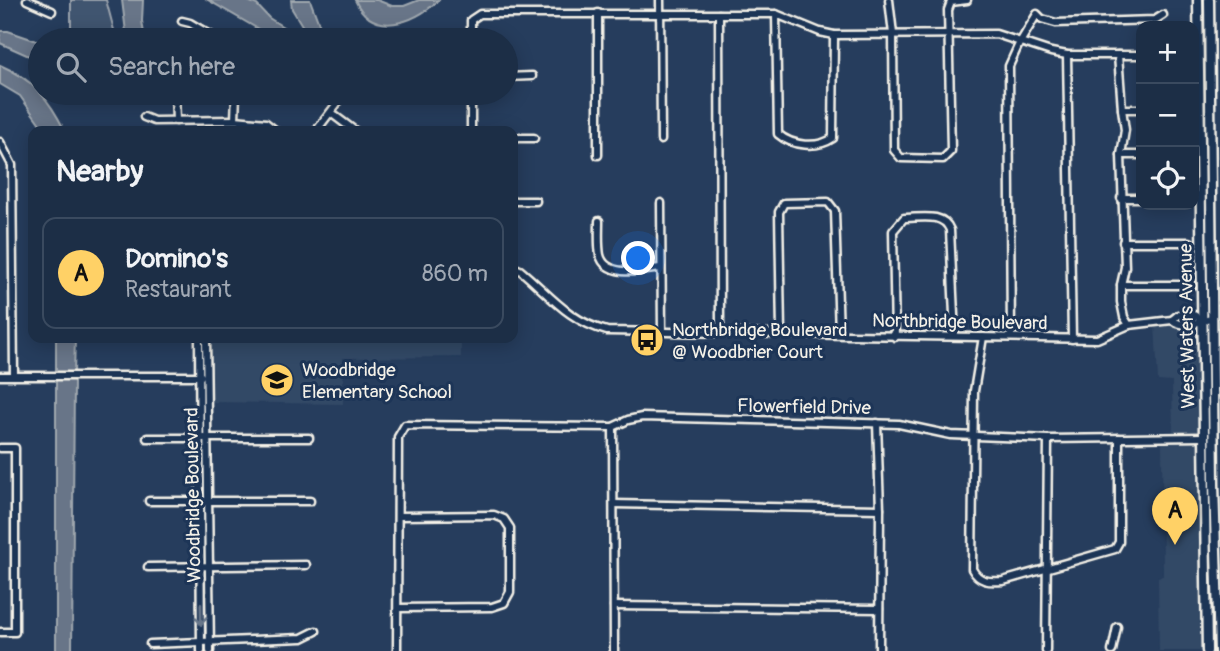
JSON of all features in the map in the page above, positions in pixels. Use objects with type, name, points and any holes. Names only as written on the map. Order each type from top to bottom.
[{"type":"main road","points":[[1200,0],[1203,21],[1210,33]]},
{"type":"main road","name":"West Waters Avenue","points":[[1198,21],[1200,0]]},
{"type":"main road","name":"West Waters Avenue","points":[[1209,0],[1209,108],[1216,276],[1213,319],[1214,484],[1219,651]]},
{"type":"main road","points":[[1199,57],[1204,62],[1205,100],[1209,108]]},
{"type":"main road","name":"West Waters Avenue","points":[[1197,84],[1207,651]]},
{"type":"main road","points":[[1201,225],[1206,268],[1216,276]]},
{"type":"main road","points":[[1203,407],[1207,421],[1215,430]]},
{"type":"main road","points":[[1203,437],[1209,446],[1210,479],[1214,484]]},
{"type":"main road","points":[[1205,530],[1216,529]]},
{"type":"street","points":[[27,0],[52,11]]},
{"type":"street","points":[[660,0],[661,140]]},
{"type":"street","points":[[889,0],[893,34],[894,149],[901,158],[943,159],[951,151],[948,10],[951,2],[967,0]]},
{"type":"street","points":[[597,155],[598,13]]},
{"type":"street","points":[[719,13],[720,331]]},
{"type":"street","points":[[471,28],[471,20],[480,14],[776,14],[820,33],[834,35],[996,34],[1019,44],[1067,55],[1136,55]]},
{"type":"street","points":[[776,14],[778,134],[789,143],[824,144],[833,138],[834,35]]},
{"type":"street","points":[[1011,336],[1009,66],[1019,44],[1037,14],[1042,19],[1056,23],[1155,20],[1163,15]]},
{"type":"street","points":[[182,21],[199,28]]},
{"type":"street","points":[[1210,33],[1220,33]]},
{"type":"street","points":[[1067,55],[1072,339]]},
{"type":"street","points":[[1118,55],[1125,130],[1121,155],[1125,267],[1121,285],[1124,317],[1129,325]]},
{"type":"street","points":[[518,77],[532,76]]},
{"type":"street","points":[[175,105],[176,121]]},
{"type":"street","points":[[236,105],[236,120]]},
{"type":"street","points":[[320,126],[337,105]]},
{"type":"street","points":[[471,105],[471,126]]},
{"type":"street","points":[[1122,109],[1136,109]]},
{"type":"street","points":[[331,113],[348,126]]},
{"type":"street","points":[[144,117],[155,121],[236,120],[266,123],[270,126]]},
{"type":"street","points":[[518,138],[534,138]]},
{"type":"street","points":[[0,142],[12,166],[14,376]]},
{"type":"street","points":[[1121,155],[1136,155]]},
{"type":"street","points":[[1122,198],[1136,198]]},
{"type":"street","points":[[518,201],[536,201]]},
{"type":"street","points":[[781,333],[779,212],[785,203],[828,202],[835,211],[839,334]]},
{"type":"street","points":[[661,203],[662,332]]},
{"type":"street","points":[[895,337],[893,231],[904,218],[940,218],[947,222],[950,230],[955,336]]},
{"type":"street","points":[[599,221],[600,254],[604,263],[623,271],[661,268]]},
{"type":"street","points":[[1123,242],[1190,242]]},
{"type":"street","name":"Northbridge Boulevard","points":[[518,269],[579,322],[607,331],[1097,339],[1129,325],[1172,320],[1178,325],[1194,325],[1202,320],[1213,319]]},
{"type":"street","points":[[1121,285],[1192,285]]},
{"type":"street","points":[[983,337],[974,391],[972,569],[976,576],[987,582],[1003,581],[1115,549],[1119,542],[1119,438]]},
{"type":"street","name":"Woodbridge Boulevard","points":[[200,343],[203,376]]},
{"type":"street","name":"Woodbridge Boulevard","points":[[201,651],[200,503],[206,343]]},
{"type":"street","points":[[0,376],[203,376]]},
{"type":"street","name":"Flowerfield Drive","points":[[399,516],[398,437],[405,425],[613,427],[642,417],[899,424],[951,435],[1048,439],[1203,437]]},
{"type":"street","points":[[877,423],[880,509],[879,651]]},
{"type":"street","points":[[613,427],[614,651]]},
{"type":"street","points":[[147,438],[309,438]]},
{"type":"street","name":"Woodbridge Boulevard","points":[[203,438],[208,503],[210,651]]},
{"type":"street","points":[[1046,651],[1048,439]]},
{"type":"street","points":[[0,448],[15,448],[15,632],[0,632]]},
{"type":"street","points":[[149,501],[310,501]]},
{"type":"street","points":[[614,504],[880,509]]},
{"type":"street","points":[[397,651],[399,516],[494,515],[504,519],[510,528],[510,592],[504,603],[492,607],[398,608]]},
{"type":"street","points":[[148,567],[306,565]]},
{"type":"street","points":[[614,606],[879,608]]},
{"type":"street","points":[[1206,622],[1219,622]]},
{"type":"street","points":[[1112,651],[1117,627]]},
{"type":"street","points":[[150,644],[302,638],[316,631]]},
{"type":"shaded area","points":[[71,0],[106,0],[113,28],[71,28]]},
{"type":"shaded area","points":[[122,0],[143,0],[143,28],[126,28]]},
{"type":"shaded area","points":[[208,0],[246,0],[257,5],[269,18],[285,28],[256,28]]},
{"type":"shaded area","points":[[291,0],[310,0],[320,28],[303,28],[292,9]]},
{"type":"shaded area","points":[[355,0],[377,0],[392,6],[404,6],[419,0],[439,0],[406,20],[383,23],[372,20]]},
{"type":"shaded area","points":[[0,31],[28,38],[28,56],[0,43]]},
{"type":"shaded area","points":[[0,65],[28,82],[28,105],[50,105],[62,126],[41,126],[20,96],[0,84]]},
{"type":"shaded area","points":[[1155,323],[1171,323],[1178,327],[1198,325],[1199,435],[1169,435],[1173,434],[1172,382],[1158,381]]},
{"type":"shaded area","points":[[56,343],[75,343],[74,374],[56,374]]},
{"type":"shaded area","name":"Woodbridge Elementary School","points":[[211,343],[461,343],[461,357],[343,358],[343,404],[211,402]]},
{"type":"shaded area","points":[[56,379],[74,379],[72,651],[56,651]]},
{"type":"shaded area","points":[[1162,440],[1199,440],[1201,651],[1159,651],[1158,577],[1163,576]]},
{"type":"place","name":"Northbridge Boulevard @ Woodbrier Court","points":[[647,340]]},
{"type":"place","name":"Woodbridge Elementary School","points":[[277,380]]},
{"type":"place","name":"Domino's","points":[[1175,545]]}]
